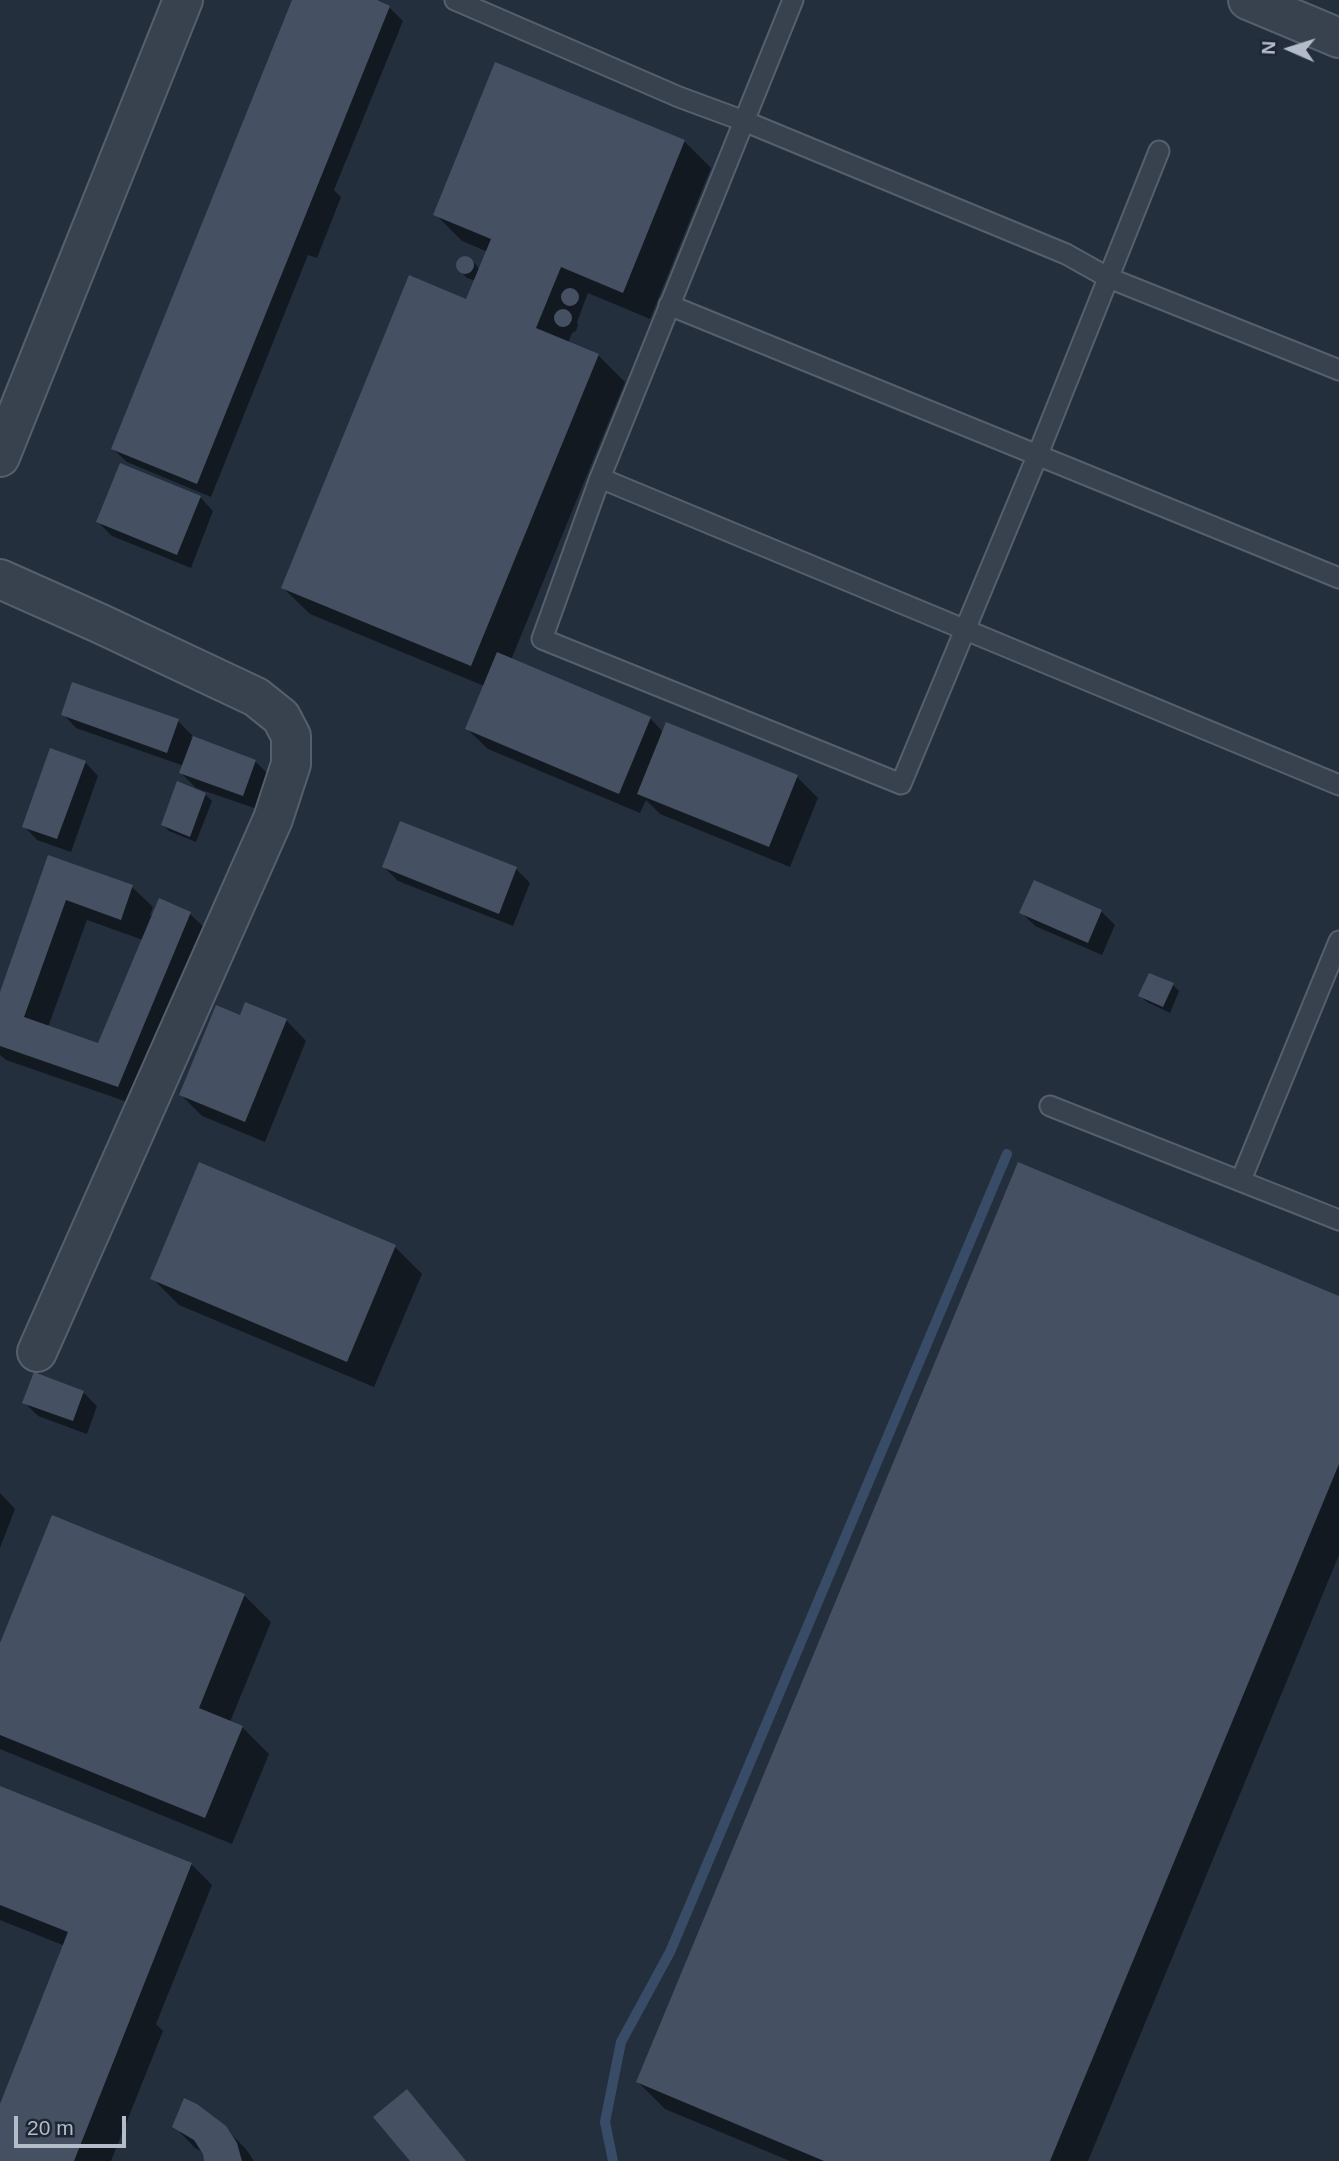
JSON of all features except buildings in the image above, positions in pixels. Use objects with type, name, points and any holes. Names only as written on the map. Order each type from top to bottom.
[{"type":"street","points":[[0,457],[183,0]]},
{"type":"street","points":[[1248,0],[1339,38]]},
{"type":"street","points":[[0,579],[256,697],[281,717],[291,736],[291,764],[273,819],[37,1352]]},
{"type":"lane","points":[[455,0],[679,97],[744,121],[1066,254],[1109,278],[1339,370]]},
{"type":"lane","points":[[793,0],[600,478],[542,639],[901,784],[1038,454],[1159,150]]},
{"type":"lane","points":[[669,305],[1339,578]]},
{"type":"lane","points":[[600,478],[1339,785]]},
{"type":"lane","points":[[1241,1180],[1339,941]]},
{"type":"lane","points":[[1050,1106],[1339,1220]]},
{"type":"waterway","points":[[613,2161],[605,2122],[621,2042],[670,1952],[1007,1154]]}]
